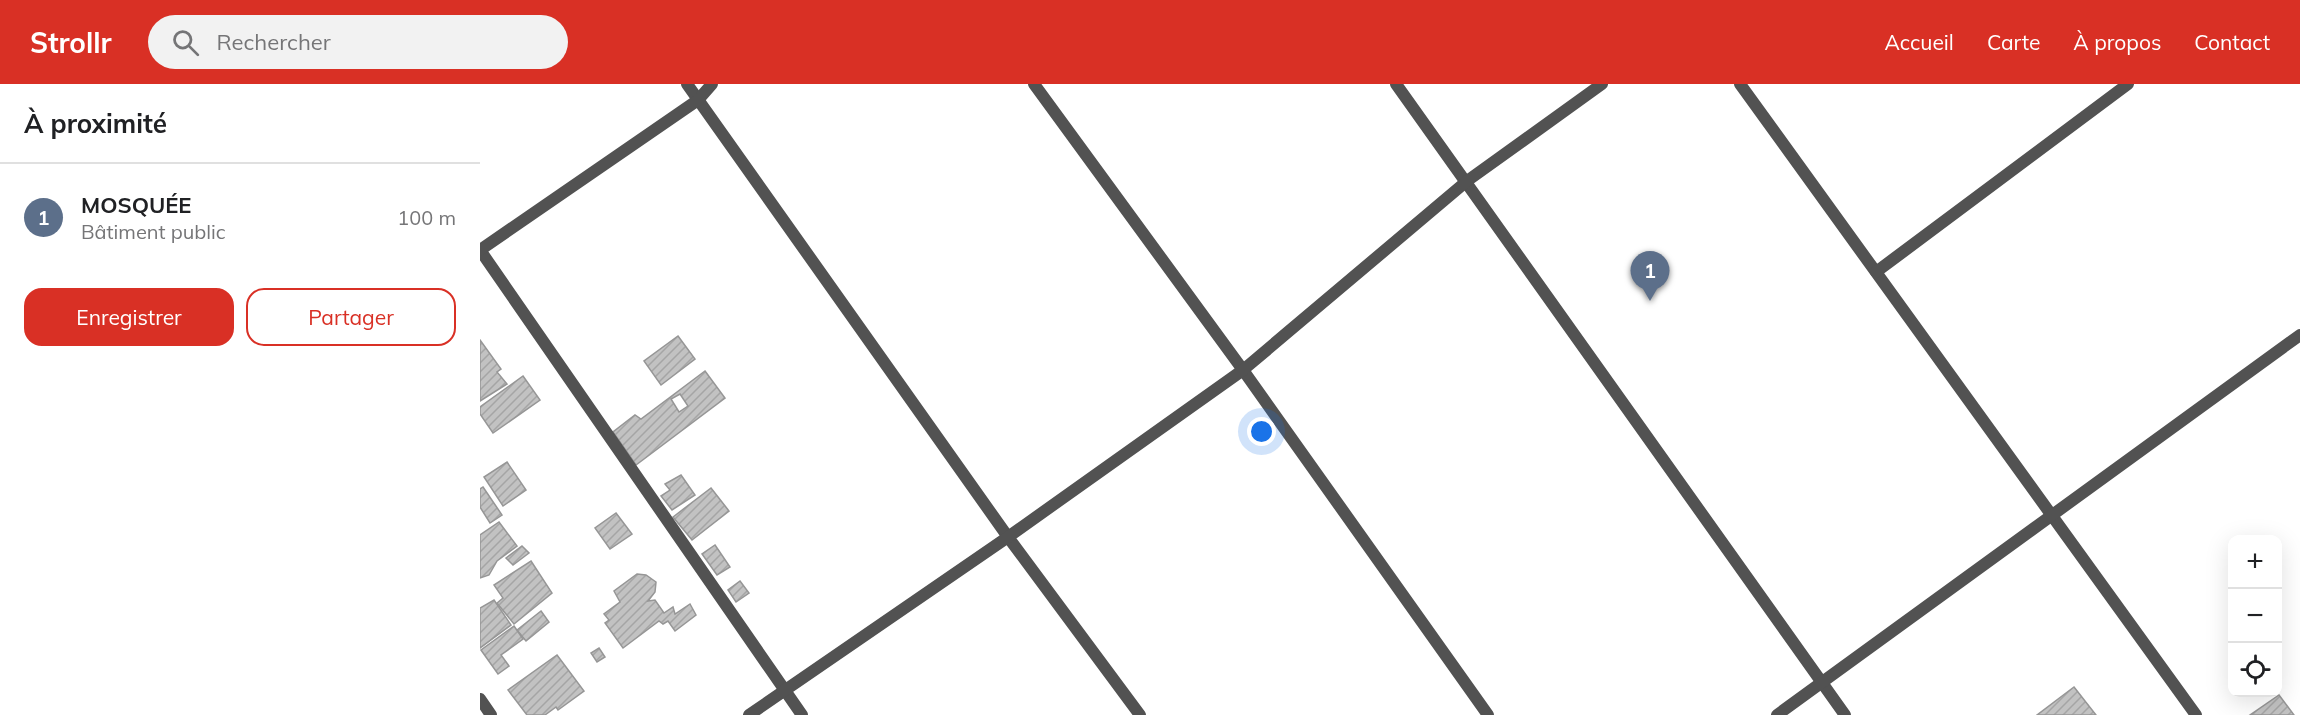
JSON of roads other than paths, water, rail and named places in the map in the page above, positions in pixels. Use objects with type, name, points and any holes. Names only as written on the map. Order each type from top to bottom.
[{"type":"street","points":[[687,84],[1008,537],[1140,715]]},
{"type":"street","points":[[712,84],[698,100],[480,250],[802,715]]},
{"type":"street","points":[[1034,84],[1243,370],[1488,715]]},
{"type":"street","points":[[1396,84],[1845,715]]},
{"type":"street","points":[[749,715],[1008,537],[1243,370],[1467,181],[1602,84]]},
{"type":"street","points":[[1740,84],[2196,715]]},
{"type":"street","points":[[1876,272],[2128,84]]},
{"type":"street","points":[[1777,715],[2300,335]]},
{"type":"street","points":[[480,699],[491,715]]},
{"type":"place","name":"MOSQUÉE","points":[[1650,301]]}]
